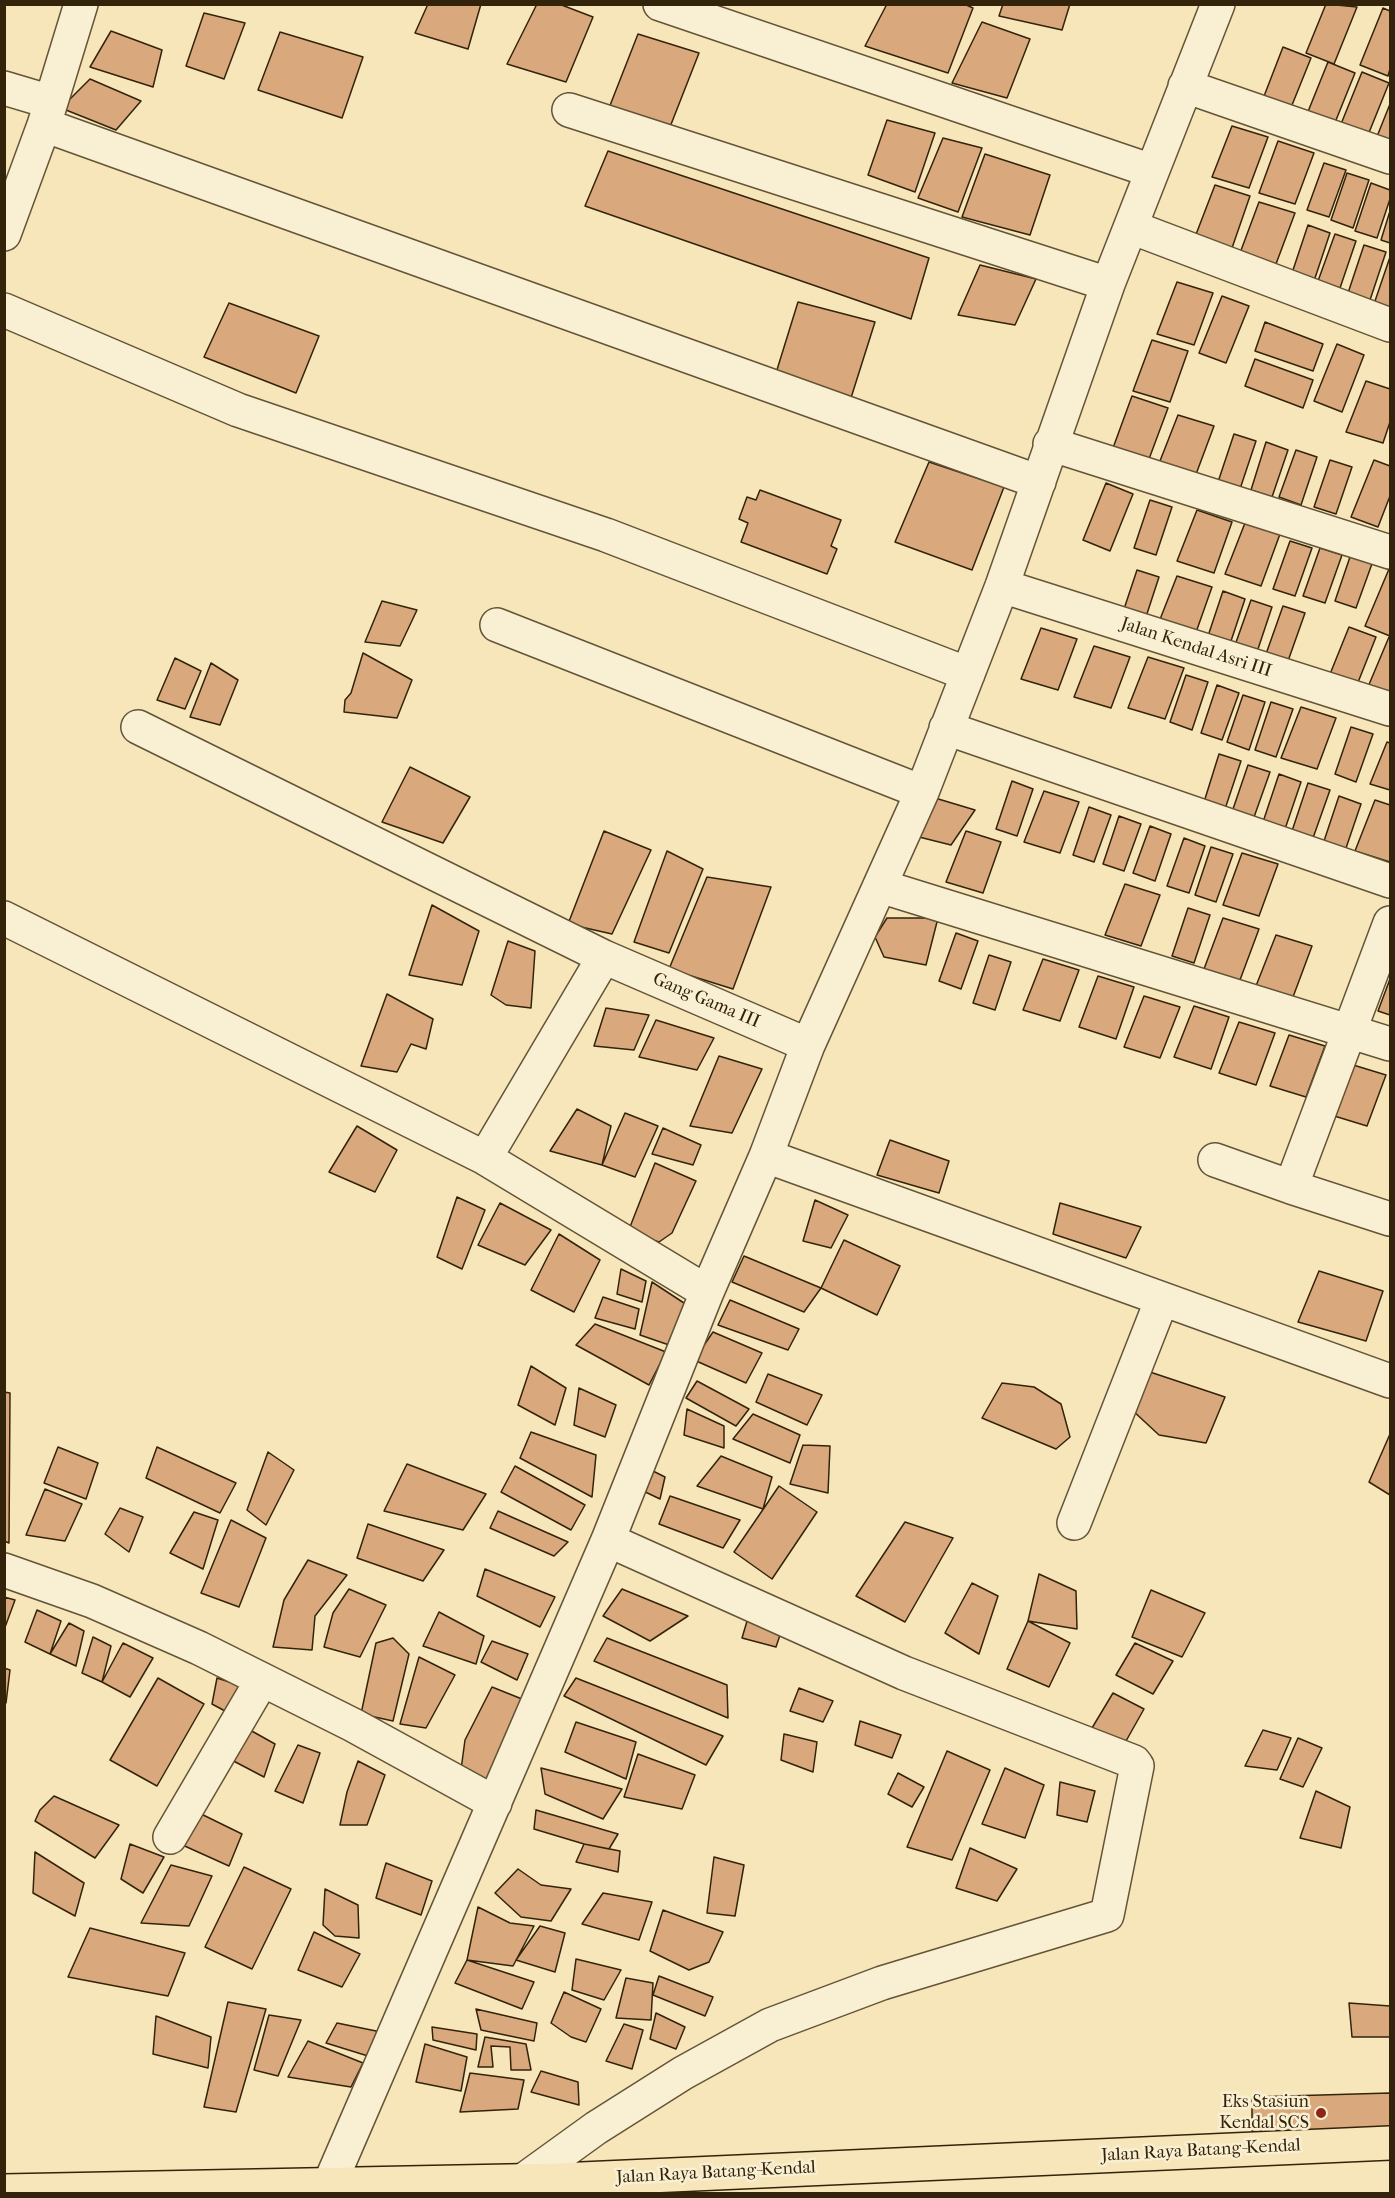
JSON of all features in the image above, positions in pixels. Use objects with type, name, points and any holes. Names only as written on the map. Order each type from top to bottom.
[{"type":"highway","name":"Jalan Raya Batang-Kendal","points":[[4,2192],[524,2180],[1390,2143]]},
{"type":"street","points":[[4,234],[47,113],[81,4]]},
{"type":"street","points":[[660,4],[1152,171]]},
{"type":"street","points":[[330,2183],[608,1540],[707,1292],[766,1156],[808,1045],[922,792],[1002,586],[1108,284],[1218,4]]},
{"type":"street","points":[[1185,86],[1390,158]]},
{"type":"street","points":[[4,88],[47,113],[1039,482]]},
{"type":"street","points":[[569,110],[1108,284]]},
{"type":"street","points":[[1131,227],[1390,325]]},
{"type":"street","points":[[4,310],[238,410],[606,535],[968,674]]},
{"type":"street","points":[[1050,444],[1390,552]]},
{"type":"street","name":"Jalan Kendal Asri III","points":[[1002,586],[1390,709]]},
{"type":"street","points":[[497,625],[922,792]]},
{"type":"street","name":"Gang Gama III","points":[[138,727],[604,957],[808,1045]]},
{"type":"street","points":[[946,728],[1390,881]]},
{"type":"street","points":[[880,886],[1390,1044]]},
{"type":"street","points":[[4,918],[485,1158],[707,1292]]},
{"type":"street","points":[[1291,1187],[1390,923]]},
{"type":"street","points":[[485,1158],[604,957]]},
{"type":"street","points":[[766,1156],[1390,1381]]},
{"type":"street","points":[[1215,1160],[1390,1219]]},
{"type":"street","points":[[1074,1523],[1162,1299]]},
{"type":"street","points":[[524,2180],[596,2128],[673,2079],[770,2025],[882,1983],[1107,1915],[1137,1766],[1134,1762],[904,1672],[608,1540]]},
{"type":"street","points":[[4,1570],[92,1601],[262,1680],[353,1725],[495,1803]]},
{"type":"street","points":[[170,1837],[262,1680]]},
{"type":"building","points":[[428,4],[481,4],[468,49],[415,33]]},
{"type":"building","points":[[537,4],[559,4],[593,17],[566,82],[507,64]]},
{"type":"building","points":[[887,4],[964,4],[973,8],[948,73],[865,46]]},
{"type":"building","points":[[1003,4],[1070,4],[1062,30],[999,16]]},
{"type":"building","points":[[1326,4],[1357,7],[1334,64],[1306,53]]},
{"type":"building","points":[[1383,8],[1390,11],[1388,76],[1360,65]]},
{"type":"building","points":[[204,13],[245,23],[224,79],[186,66]]},
{"type":"building","points":[[982,22],[1030,39],[1007,98],[952,83]]},
{"type":"building","points":[[111,31],[162,50],[153,87],[90,67]]},
{"type":"building","points":[[280,32],[363,57],[342,118],[258,90]]},
{"type":"building","points":[[638,34],[699,53],[670,127],[609,108]]},
{"type":"building","points":[[1283,47],[1311,58],[1288,115],[1261,104]]},
{"type":"building","points":[[1328,62],[1355,73],[1332,130],[1305,119]]},
{"type":"building","points":[[1362,72],[1389,83],[1366,140],[1339,129]]},
{"type":"building","points":[[90,79],[141,101],[116,130],[61,108]]},
{"type":"building","points":[[1390,104],[1390,150],[1374,144]]},
{"type":"building","points":[[887,120],[935,133],[915,192],[868,175]]},
{"type":"building","points":[[1232,126],[1268,137],[1249,188],[1212,177]]},
{"type":"building","points":[[943,138],[982,148],[958,212],[918,198]]},
{"type":"building","points":[[1278,141],[1314,153],[1295,204],[1259,193]]},
{"type":"building","points":[[608,151],[929,258],[911,319],[585,206]]},
{"type":"building","points":[[985,154],[1050,175],[1030,235],[962,217]]},
{"type":"building","points":[[1324,163],[1346,170],[1329,217],[1307,210]]},
{"type":"building","points":[[1347,173],[1369,180],[1353,228],[1331,220]]},
{"type":"building","points":[[1371,183],[1390,190],[1390,199],[1377,238],[1355,231]]},
{"type":"building","points":[[1215,185],[1250,196],[1232,248],[1195,237]]},
{"type":"building","points":[[1259,202],[1295,213],[1276,264],[1240,253]]},
{"type":"building","points":[[1390,211],[1390,243],[1381,240]]},
{"type":"building","points":[[1308,225],[1330,233],[1314,281],[1292,273]]},
{"type":"building","points":[[1335,234],[1356,241],[1340,288],[1318,281]]},
{"type":"building","points":[[1364,245],[1386,252],[1370,300],[1348,293]]},
{"type":"building","points":[[1390,257],[1390,309],[1374,304]]},
{"type":"building","points":[[980,265],[1036,279],[1015,325],[958,315]]},
{"type":"building","points":[[1177,282],[1213,293],[1194,345],[1157,334]]},
{"type":"building","points":[[1222,296],[1249,306],[1226,363],[1199,353]]},
{"type":"building","points":[[798,302],[875,322],[850,401],[776,373]]},
{"type":"building","points":[[229,303],[319,336],[296,393],[204,357]]},
{"type":"building","points":[[1265,322],[1323,344],[1313,371],[1255,351]]},
{"type":"building","points":[[1152,340],[1188,351],[1170,402],[1133,391]]},
{"type":"building","points":[[1337,344],[1364,355],[1342,412],[1314,401]]},
{"type":"building","points":[[1255,359],[1313,380],[1303,408],[1245,386]]},
{"type":"building","points":[[1366,381],[1390,389],[1390,422],[1383,443],[1346,432]]},
{"type":"building","points":[[1132,396],[1168,408],[1149,459],[1113,448]]},
{"type":"building","points":[[1178,415],[1214,426],[1195,477],[1158,466]]},
{"type":"building","points":[[1234,434],[1256,441],[1240,489],[1218,482]]},
{"type":"building","points":[[1266,442],[1288,450],[1272,497],[1251,490]]},
{"type":"building","points":[[1296,450],[1317,457],[1301,505],[1279,497]]},
{"type":"building","points":[[1330,460],[1352,467],[1336,514],[1314,507]]},
{"type":"building","points":[[1374,460],[1390,466],[1390,496],[1378,527],[1351,517]]},
{"type":"building","points":[[929,462],[1004,487],[972,570],[895,542]]},
{"type":"building","points":[[1106,483],[1133,494],[1110,551],[1083,540]]},
{"type":"building","points":[[760,490],[841,520],[831,546],[837,549],[827,574],[741,542],[748,523],[739,519],[747,497],[756,500]]},
{"type":"building","points":[[1150,500],[1172,507],[1156,555],[1134,548]]},
{"type":"building","points":[[1197,510],[1232,522],[1214,573],[1177,561]]},
{"type":"building","points":[[1245,523],[1280,534],[1261,586],[1225,574]]},
{"type":"building","points":[[1290,541],[1312,548],[1295,596],[1273,589]]},
{"type":"building","points":[[1320,548],[1342,555],[1325,603],[1303,596]]},
{"type":"building","points":[[1351,554],[1373,561],[1356,608],[1335,601]]},
{"type":"building","points":[[1390,569],[1390,636],[1365,626]]},
{"type":"building","points":[[1137,570],[1159,577],[1143,626],[1121,618]]},
{"type":"building","points":[[1177,576],[1212,587],[1194,638],[1157,627]]},
{"type":"building","points":[[1223,591],[1245,599],[1229,647],[1207,639]]},
{"type":"building","points":[[1251,600],[1272,607],[1256,655],[1234,648]]},
{"type":"building","points":[[382,601],[417,610],[400,646],[365,642]]},
{"type":"building","points":[[1283,606],[1305,613],[1288,661],[1266,654]]},
{"type":"building","points":[[1349,627],[1376,637],[1353,695],[1326,684]]},
{"type":"building","points":[[1041,628],[1077,639],[1058,690],[1021,679]]},
{"type":"building","points":[[1390,638],[1390,705],[1365,694]]},
{"type":"building","points":[[1094,646],[1130,657],[1111,708],[1074,697]]},
{"type":"building","points":[[363,653],[412,680],[397,718],[344,712],[345,700],[351,693]]},
{"type":"building","points":[[1148,657],[1184,668],[1165,719],[1128,708]]},
{"type":"building","points":[[175,658],[201,671],[185,709],[157,700]]},
{"type":"building","points":[[211,663],[238,680],[220,725],[190,717]]},
{"type":"building","points":[[1186,675],[1208,682],[1192,730],[1170,722]]},
{"type":"building","points":[[1217,685],[1239,693],[1222,740],[1201,733]]},
{"type":"building","points":[[1243,695],[1265,702],[1249,750],[1227,742]]},
{"type":"building","points":[[1271,702],[1293,709],[1276,757],[1255,750]]},
{"type":"building","points":[[1301,707],[1336,718],[1317,769],[1281,758]]},
{"type":"building","points":[[1351,727],[1373,734],[1356,782],[1335,774]]},
{"type":"building","points":[[1387,742],[1390,743],[1390,790],[1370,784]]},
{"type":"building","points":[[1219,754],[1241,761],[1225,809],[1204,802]]},
{"type":"building","points":[[1248,765],[1270,772],[1253,820],[1232,812]]},
{"type":"building","points":[[410,767],[470,797],[443,843],[382,822]]},
{"type":"building","points":[[1279,774],[1301,782],[1285,829],[1263,822]]},
{"type":"building","points":[[1012,781],[1033,789],[1017,836],[996,829]]},
{"type":"building","points":[[1308,783],[1330,790],[1313,838],[1292,831]]},
{"type":"building","points":[[1044,791],[1079,802],[1060,853],[1024,842]]},
{"type":"building","points":[[1339,796],[1361,804],[1345,851],[1323,844]]},
{"type":"building","points":[[935,798],[975,810],[951,845],[915,836]]},
{"type":"building","points":[[1375,800],[1390,805],[1390,862],[1355,851]]},
{"type":"building","points":[[1089,807],[1111,815],[1094,862],[1073,855]]},
{"type":"building","points":[[1119,816],[1141,824],[1124,871],[1103,864]]},
{"type":"building","points":[[1150,826],[1171,834],[1155,881],[1133,873]]},
{"type":"building","points":[[604,831],[651,850],[612,934],[568,924]]},
{"type":"building","points":[[966,831],[1001,842],[983,893],[946,882]]},
{"type":"building","points":[[1184,838],[1205,846],[1189,893],[1167,886]]},
{"type":"building","points":[[1211,847],[1233,854],[1216,902],[1195,895]]},
{"type":"building","points":[[667,851],[703,869],[669,953],[634,942]]},
{"type":"building","points":[[1242,853],[1278,864],[1259,916],[1223,905]]},
{"type":"building","points":[[707,877],[771,887],[733,989],[669,969]]},
{"type":"building","points":[[1125,884],[1160,895],[1141,946],[1105,935]]},
{"type":"building","points":[[432,905],[479,931],[462,985],[409,975]]},
{"type":"building","points":[[1188,908],[1210,915],[1194,963],[1172,956]]},
{"type":"building","points":[[887,918],[938,918],[926,965],[884,957],[875,937]]},
{"type":"building","points":[[1223,918],[1259,929],[1240,980],[1204,969]]},
{"type":"building","points":[[956,933],[978,941],[961,989],[939,981]]},
{"type":"building","points":[[1276,935],[1312,946],[1293,997],[1256,986]]},
{"type":"building","points":[[508,941],[535,951],[531,1008],[506,1005],[491,995]]},
{"type":"building","points":[[989,955],[1011,962],[995,1010],[973,1003]]},
{"type":"building","points":[[1043,959],[1079,970],[1060,1021],[1023,1010]]},
{"type":"building","points":[[1098,976],[1134,987],[1116,1039],[1079,1027]]},
{"type":"building","points":[[1390,979],[1390,1015],[1378,1011]]},
{"type":"building","points":[[387,994],[433,1019],[426,1049],[411,1044],[397,1072],[361,1066]]},
{"type":"building","points":[[1144,996],[1180,1007],[1160,1058],[1124,1047]]},
{"type":"building","points":[[1194,1006],[1229,1017],[1211,1069],[1174,1057]]},
{"type":"building","points":[[606,1008],[649,1015],[634,1050],[594,1046]]},
{"type":"building","points":[[656,1020],[714,1038],[697,1070],[639,1057]]},
{"type":"building","points":[[1239,1022],[1275,1033],[1256,1085],[1219,1073]]},
{"type":"building","points":[[1289,1035],[1325,1046],[1306,1097],[1270,1086]]},
{"type":"building","points":[[719,1056],[762,1069],[732,1133],[690,1126]]},
{"type":"building","points":[[1350,1064],[1386,1075],[1367,1126],[1331,1115]]},
{"type":"building","points":[[577,1109],[611,1126],[602,1165],[550,1151]]},
{"type":"building","points":[[625,1113],[658,1126],[635,1177],[602,1165]]},
{"type":"building","points":[[357,1126],[397,1150],[375,1192],[329,1172]]},
{"type":"building","points":[[663,1128],[701,1145],[693,1165],[652,1154]]},
{"type":"building","points":[[890,1140],[949,1161],[939,1193],[877,1175]]},
{"type":"building","points":[[655,1163],[696,1181],[672,1233],[659,1242],[628,1232]]},
{"type":"building","points":[[457,1197],[485,1210],[462,1269],[437,1257]]},
{"type":"building","points":[[815,1200],[848,1215],[831,1248],[803,1241]]},
{"type":"building","points":[[500,1203],[551,1230],[525,1265],[478,1245]]},
{"type":"building","points":[[1060,1203],[1141,1227],[1126,1258],[1053,1234]]},
{"type":"building","points":[[559,1234],[600,1260],[574,1312],[531,1290]]},
{"type":"building","points":[[844,1240],[900,1266],[877,1315],[821,1288]]},
{"type":"building","points":[[744,1256],[821,1288],[804,1312],[732,1282]]},
{"type":"building","points":[[621,1269],[646,1281],[642,1302],[617,1294]]},
{"type":"building","points":[[1319,1271],[1383,1291],[1366,1341],[1298,1322]]},
{"type":"building","points":[[652,1282],[687,1305],[672,1346],[640,1335]]},
{"type":"building","points":[[603,1297],[639,1309],[635,1329],[595,1318]]},
{"type":"building","points":[[730,1300],[799,1329],[788,1350],[718,1325]]},
{"type":"building","points":[[595,1324],[666,1352],[649,1385],[576,1345]]},
{"type":"building","points":[[713,1332],[762,1353],[746,1383],[694,1360]]},
{"type":"building","points":[[531,1366],[566,1388],[555,1425],[518,1405]]},
{"type":"building","points":[[1147,1371],[1225,1397],[1206,1443],[1159,1435],[1131,1409]]},
{"type":"building","points":[[768,1374],[822,1395],[807,1425],[756,1402]]},
{"type":"building","points":[[697,1381],[749,1409],[736,1426],[686,1398]]},
{"type":"building","points":[[1002,1383],[1034,1387],[1061,1404],[1070,1437],[1056,1449],[982,1418]]},
{"type":"building","points":[[579,1388],[616,1405],[605,1437],[574,1425]]},
{"type":"building","points":[[4,1392],[10,1393],[9,1543],[4,1541]]},
{"type":"building","points":[[687,1409],[724,1426],[724,1448],[684,1435]]},
{"type":"building","points":[[753,1414],[800,1435],[790,1463],[733,1439]]},
{"type":"building","points":[[531,1432],[596,1455],[592,1497],[520,1458]]},
{"type":"building","points":[[1390,1434],[1390,1495],[1369,1482]]},
{"type":"building","points":[[803,1445],[830,1446],[828,1493],[790,1484]]},
{"type":"building","points":[[58,1447],[98,1463],[86,1499],[44,1483]]},
{"type":"building","points":[[157,1447],[236,1483],[220,1513],[146,1478]]},
{"type":"building","points":[[268,1452],[294,1470],[266,1525],[247,1510]]},
{"type":"building","points":[[721,1456],[772,1477],[763,1509],[697,1486]]},
{"type":"building","points":[[407,1464],[486,1494],[463,1530],[384,1511]]},
{"type":"building","points":[[515,1466],[585,1505],[571,1530],[501,1492]]},
{"type":"building","points":[[645,1467],[665,1477],[660,1499],[637,1488]]},
{"type":"building","points":[[779,1486],[817,1512],[772,1579],[734,1552]]},
{"type":"building","points":[[45,1489],[82,1504],[65,1541],[26,1535]]},
{"type":"building","points":[[670,1496],[740,1520],[723,1548],[659,1524]]},
{"type":"building","points":[[120,1508],[143,1517],[129,1552],[105,1534]]},
{"type":"building","points":[[498,1511],[568,1542],[554,1556],[490,1528]]},
{"type":"building","points":[[194,1512],[218,1520],[203,1569],[170,1553]]},
{"type":"building","points":[[231,1520],[266,1538],[239,1607],[201,1593]]},
{"type":"building","points":[[905,1522],[953,1538],[905,1622],[856,1596]]},
{"type":"building","points":[[368,1524],[444,1550],[423,1581],[357,1558]]},
{"type":"building","points":[[308,1560],[347,1575],[315,1616],[312,1650],[273,1647],[284,1600]]},
{"type":"building","points":[[485,1569],[555,1597],[540,1627],[477,1596]]},
{"type":"building","points":[[1039,1574],[1076,1591],[1077,1629],[1028,1621]]},
{"type":"building","points":[[972,1583],[998,1596],[979,1654],[945,1633]]},
{"type":"building","points":[[349,1589],[386,1605],[360,1657],[324,1647],[333,1613]]},
{"type":"building","points":[[622,1589],[688,1616],[650,1641],[603,1616]]},
{"type":"building","points":[[1151,1590],[1205,1613],[1182,1657],[1132,1637]]},
{"type":"building","points":[[4,1597],[15,1600],[4,1630]]},
{"type":"building","points":[[37,1610],[61,1621],[50,1654],[25,1642]]},
{"type":"building","points":[[750,1611],[783,1626],[776,1647],[742,1638]]},
{"type":"building","points":[[439,1612],[484,1636],[476,1664],[423,1646]]},
{"type":"building","points":[[1028,1621],[1070,1643],[1049,1687],[1007,1669]]},
{"type":"building","points":[[69,1623],[84,1631],[76,1666],[50,1654]]},
{"type":"building","points":[[93,1637],[111,1646],[102,1682],[82,1673]]},
{"type":"building","points":[[393,1638],[409,1654],[393,1721],[361,1714],[376,1643]]},
{"type":"building","points":[[607,1638],[727,1685],[728,1718],[594,1661]]},
{"type":"building","points":[[492,1641],[528,1654],[517,1680],[481,1662]]},
{"type":"building","points":[[123,1643],[153,1658],[130,1697],[102,1682]]},
{"type":"building","points":[[1135,1643],[1173,1661],[1153,1694],[1116,1675]]},
{"type":"building","points":[[419,1657],[455,1675],[426,1728],[400,1724]]},
{"type":"building","points":[[4,1668],[10,1670],[6,1703],[4,1703]]},
{"type":"building","points":[[158,1678],[204,1704],[157,1786],[110,1760]]},
{"type":"building","points":[[217,1678],[245,1687],[238,1718],[212,1704]]},
{"type":"building","points":[[576,1678],[723,1736],[706,1765],[564,1696]]},
{"type":"building","points":[[492,1687],[522,1699],[492,1780],[460,1777],[465,1740]]},
{"type":"building","points":[[799,1688],[833,1701],[823,1722],[790,1711]]},
{"type":"building","points":[[1113,1693],[1144,1709],[1126,1741],[1092,1728]]},
{"type":"building","points":[[860,1721],[901,1735],[892,1758],[855,1745]]},
{"type":"building","points":[[576,1722],[636,1742],[626,1779],[565,1752]]},
{"type":"building","points":[[241,1725],[275,1744],[264,1777],[224,1756]]},
{"type":"building","points":[[1263,1730],[1291,1738],[1277,1770],[1245,1766]]},
{"type":"building","points":[[784,1734],[817,1742],[813,1772],[781,1760]]},
{"type":"building","points":[[1298,1738],[1322,1748],[1303,1787],[1280,1779]]},
{"type":"building","points":[[298,1745],[320,1753],[303,1803],[275,1791]]},
{"type":"building","points":[[947,1751],[990,1770],[952,1860],[907,1847]]},
{"type":"building","points":[[638,1754],[695,1775],[682,1809],[624,1797]]},
{"type":"building","points":[[358,1761],[385,1775],[367,1825],[340,1825],[347,1792]]},
{"type":"building","points":[[541,1768],[622,1789],[603,1819],[545,1794]]},
{"type":"building","points":[[1005,1768],[1044,1785],[1025,1838],[982,1824]]},
{"type":"building","points":[[898,1773],[924,1787],[912,1807],[888,1794]]},
{"type":"building","points":[[1060,1782],[1095,1791],[1087,1822],[1057,1815]]},
{"type":"building","points":[[1316,1791],[1350,1807],[1341,1848],[1300,1838]]},
{"type":"building","points":[[54,1796],[119,1825],[95,1858],[35,1821],[40,1810]]},
{"type":"building","points":[[536,1810],[618,1834],[609,1849],[584,1844],[534,1829]]},
{"type":"building","points":[[195,1811],[242,1834],[229,1866],[178,1843]]},
{"type":"building","points":[[130,1844],[164,1857],[143,1893],[121,1879]]},
{"type":"building","points":[[584,1844],[620,1851],[618,1872],[576,1862]]},
{"type":"building","points":[[970,1848],[1017,1869],[997,1901],[956,1888]]},
{"type":"building","points":[[35,1852],[84,1883],[75,1916],[33,1893]]},
{"type":"building","points":[[714,1857],[744,1865],[735,1916],[707,1913]]},
{"type":"building","points":[[386,1863],[432,1881],[421,1915],[376,1898]]},
{"type":"building","points":[[171,1865],[212,1876],[189,1926],[141,1923]]},
{"type":"building","points":[[244,1867],[291,1889],[252,1969],[205,1947]]},
{"type":"building","points":[[518,1869],[541,1885],[571,1889],[551,1921],[521,1917],[495,1893]]},
{"type":"building","points":[[325,1889],[358,1905],[359,1938],[335,1936],[323,1925]]},
{"type":"building","points":[[603,1893],[652,1902],[639,1940],[582,1924]]},
{"type":"building","points":[[478,1907],[510,1923],[534,1926],[513,1966],[467,1960]]},
{"type":"building","points":[[663,1910],[723,1932],[709,1962],[689,1970],[650,1951]]},
{"type":"building","points":[[540,1926],[565,1933],[555,1972],[516,1960]]},
{"type":"building","points":[[90,1928],[185,1953],[168,1996],[68,1977]]},
{"type":"building","points":[[314,1932],[360,1954],[342,1987],[298,1970]]},
{"type":"building","points":[[576,1959],[621,1970],[604,2000],[572,1990]]},
{"type":"building","points":[[467,1960],[534,1982],[522,2009],[455,1983]]},
{"type":"building","points":[[659,1976],[713,1997],[705,2016],[653,1995]]},
{"type":"building","points":[[626,1978],[653,1983],[651,2020],[616,2018]]},
{"type":"building","points":[[564,1992],[601,2009],[586,2042],[571,2037],[551,2023]]},
{"type":"building","points":[[228,2002],[266,2009],[236,2112],[204,2107]]},
{"type":"building","points":[[1349,2003],[1390,2006],[1390,2037],[1352,2037]]},
{"type":"building","points":[[476,2009],[537,2023],[534,2041],[481,2030]]},
{"type":"building","points":[[656,2013],[685,2027],[676,2049],[650,2039]]},
{"type":"building","points":[[269,2015],[301,2020],[278,2076],[254,2070]]},
{"type":"building","points":[[156,2016],[211,2037],[208,2068],[153,2054]]},
{"type":"building","points":[[337,2023],[381,2032],[368,2056],[326,2043]]},
{"type":"building","points":[[624,2024],[643,2030],[632,2069],[606,2061]]},
{"type":"building","points":[[432,2027],[477,2034],[476,2050],[433,2040]]},
{"type":"building","points":[[485,2037],[526,2044],[531,2070],[511,2070],[510,2047],[491,2046],[493,2067],[478,2067]]},
{"type":"building","points":[[308,2041],[363,2063],[351,2087],[288,2077]]},
{"type":"building","points":[[425,2044],[467,2057],[461,2091],[416,2082]]},
{"type":"building","points":[[541,2071],[578,2082],[579,2105],[531,2092]]},
{"type":"building","points":[[470,2073],[524,2080],[518,2109],[460,2112]]},
{"type":"building","name":"Eks Stasiun Kendal SCS","points":[[1390,2093],[1390,2128],[1252,2132],[1252,2097]]},
{"type":"place","name":"Eks Stasiun Kendal SCS","points":[[1321,2113]]}]
